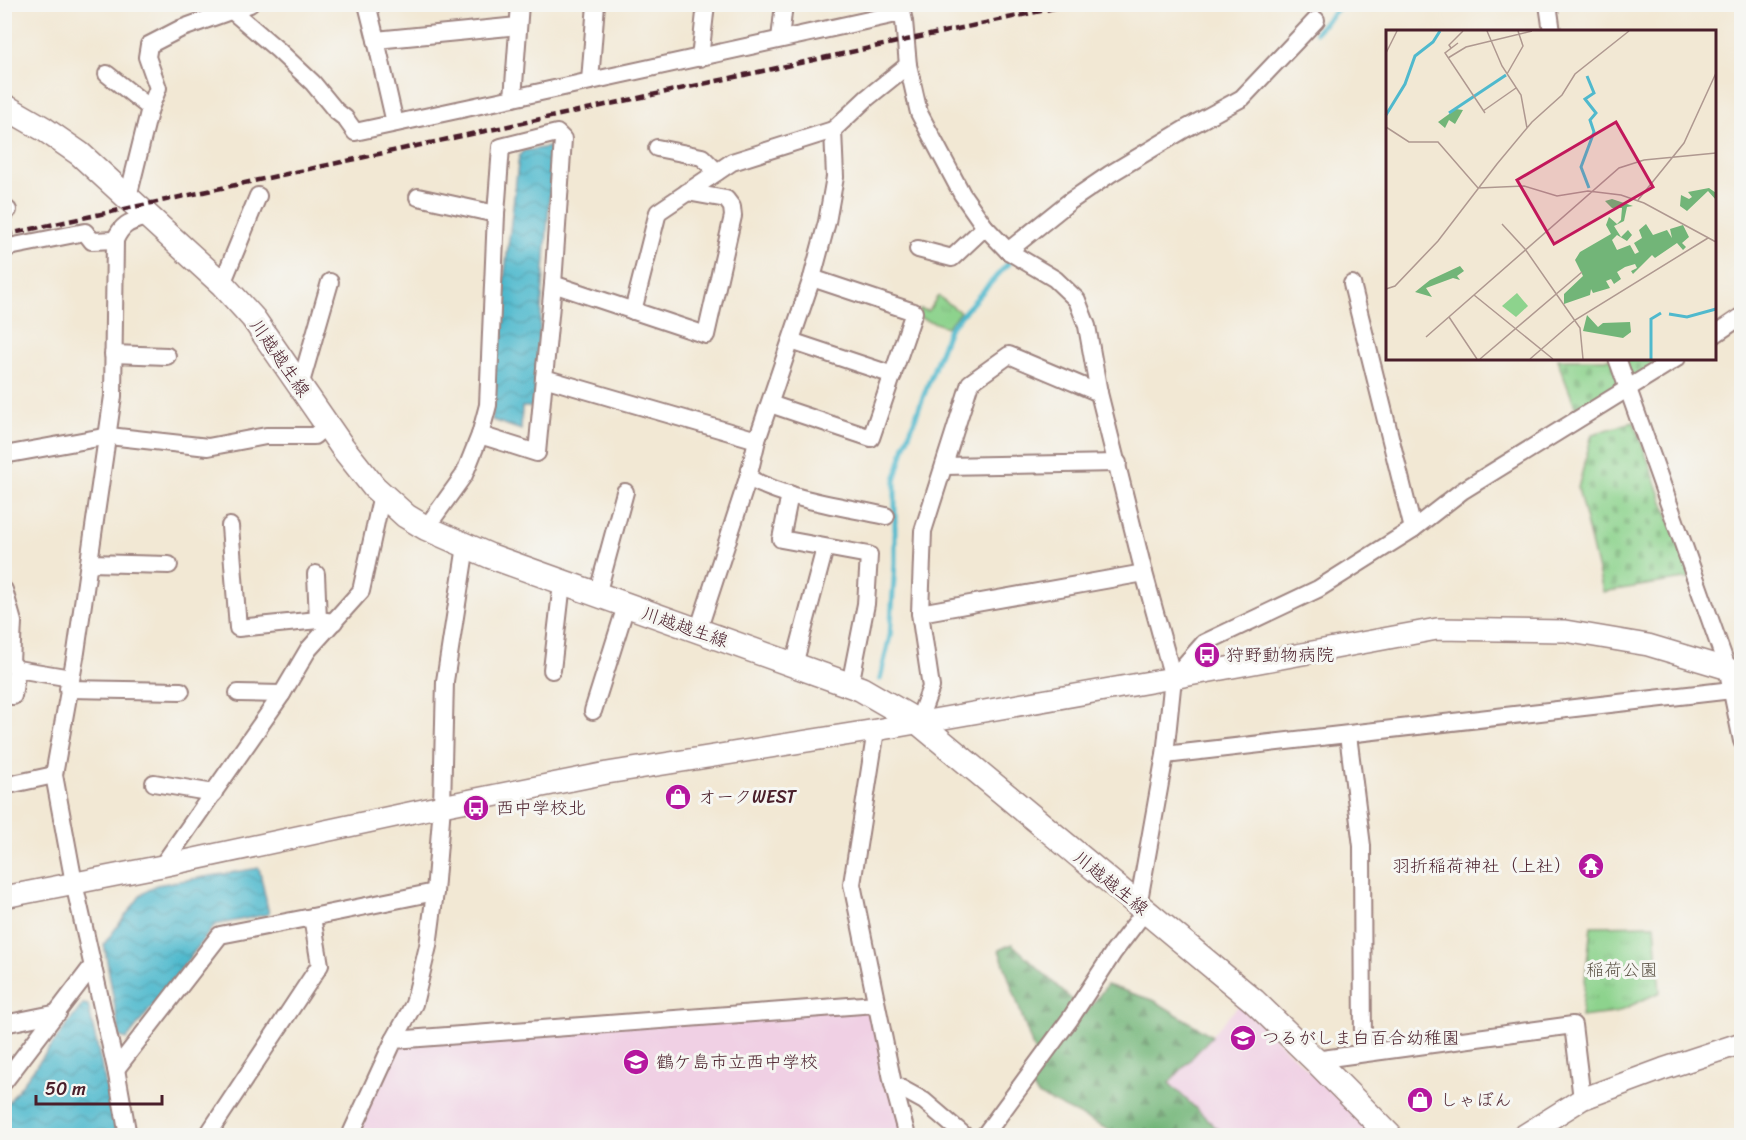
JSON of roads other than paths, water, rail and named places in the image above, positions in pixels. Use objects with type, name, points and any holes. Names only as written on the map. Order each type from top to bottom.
[{"type":"main road","name":"川越越生線","points":[[4,106],[44,129],[80,154],[222,284],[253,318],[343,448],[382,494],[406,516],[466,546],[562,583],[861,689],[918,722],[1254,1001],[1316,1060],[1390,1136]]},
{"type":"street","points":[[128,197],[150,108],[158,88],[147,57],[149,45],[226,8],[250,4]]},
{"type":"street","points":[[367,4],[395,123]]},
{"type":"street","points":[[513,98],[520,4]]},
{"type":"street","points":[[590,81],[596,4]]},
{"type":"street","points":[[700,58],[705,4]]},
{"type":"street","points":[[780,39],[784,4]]},
{"type":"street","points":[[1548,4],[1552,30]]},
{"type":"street","points":[[226,8],[278,50],[313,83],[355,132],[700,58],[900,9],[904,21],[908,64],[919,113],[962,194],[985,227],[1008,251],[1055,279],[1077,300],[1087,326],[1099,393],[1173,678],[1165,755],[1142,908],[1070,1019],[984,1136]]},
{"type":"street","points":[[1008,251],[1110,174],[1242,98],[1317,20]]},
{"type":"street","points":[[376,40],[518,26]]},
{"type":"street","points":[[633,311],[658,212],[732,162],[833,130],[908,64]]},
{"type":"street","points":[[107,74],[150,108]]},
{"type":"street","points":[[698,631],[748,478],[757,440],[812,278],[827,222],[835,177],[833,130]]},
{"type":"street","points":[[426,528],[464,475],[480,435],[488,405],[501,147],[557,133],[563,139],[553,284],[537,453],[480,435]]},
{"type":"street","points":[[657,148],[702,158],[717,172]]},
{"type":"street","points":[[553,284],[706,335],[733,216],[732,207],[726,199],[687,192]]},
{"type":"street","points":[[222,284],[258,196]]},
{"type":"street","points":[[418,197],[496,214]]},
{"type":"street","points":[[128,1136],[116,1070],[74,883],[54,775],[109,436],[113,396],[115,240],[121,227],[149,216]]},
{"type":"street","points":[[918,249],[952,258],[985,227]]},
{"type":"street","points":[[4,248],[85,232],[92,241],[115,240]]},
{"type":"street","points":[[770,404],[871,438],[914,312],[812,278]]},
{"type":"street","points":[[300,386],[330,282]]},
{"type":"street","points":[[1352,284],[1413,529]]},
{"type":"street","points":[[1716,334],[1742,316]]},
{"type":"street","points":[[791,341],[893,375]]},
{"type":"street","points":[[113,354],[167,356]]},
{"type":"street","points":[[918,722],[931,687],[920,613],[923,531],[970,382],[1009,355],[1099,393]]},
{"type":"street","points":[[1618,360],[1734,677],[1742,741]]},
{"type":"street","points":[[1173,678],[1204,643],[1318,589],[1413,529],[1462,491],[1674,360]]},
{"type":"street","points":[[544,378],[757,440]]},
{"type":"street","points":[[4,455],[109,436],[208,447],[266,436],[314,436],[327,425]]},
{"type":"street","points":[[944,466],[1118,463]]},
{"type":"street","points":[[748,478],[790,494],[886,516]]},
{"type":"street","points":[[597,595],[625,492]]},
{"type":"street","points":[[162,866],[282,694],[326,621],[361,591],[382,494]]},
{"type":"street","points":[[790,494],[781,539],[868,555],[866,604],[850,685]]},
{"type":"street","points":[[230,526],[238,628],[326,621]]},
{"type":"street","points":[[350,1136],[394,1040],[414,1004],[428,946],[442,806],[446,681],[466,546]]},
{"type":"street","points":[[794,665],[825,548]]},
{"type":"street","points":[[89,563],[170,565]]},
{"type":"street","points":[[920,613],[1144,573]]},
{"type":"street","points":[[316,574],[326,621]]},
{"type":"street","points":[[552,670],[562,583]]},
{"type":"street","points":[[4,590],[14,622],[10,662],[17,669],[69,683],[181,691]]},
{"type":"street","points":[[593,711],[626,606]]},
{"type":"street","points":[[4,897],[607,773],[876,730],[1173,678],[1437,628],[1565,631],[1648,645],[1734,677]]},
{"type":"street","points":[[4,695],[13,696],[17,669]]},
{"type":"street","points":[[1165,755],[1348,735],[1734,677]]},
{"type":"street","points":[[238,693],[282,694]]},
{"type":"street","points":[[876,730],[852,884],[893,1084],[907,1136]]},
{"type":"street","points":[[1348,735],[1362,846],[1363,1053]]},
{"type":"street","points":[[4,786],[54,775]]},
{"type":"street","points":[[154,783],[213,793]]},
{"type":"street","points":[[116,1070],[220,935],[435,892]]},
{"type":"street","points":[[207,1136],[320,965],[312,917]]},
{"type":"street","points":[[4,1082],[93,965]]},
{"type":"street","points":[[394,1040],[876,1004]]},
{"type":"street","points":[[4,1024],[58,1013]]},
{"type":"street","points":[[1316,1060],[1573,1025],[1582,1099]]},
{"type":"street","points":[[1523,1136],[1582,1099],[1742,1043]]},
{"type":"street","points":[[893,1084],[924,1101],[965,1136]]},
{"type":"water","points":[[549,147],[553,150],[534,407],[522,407],[521,430],[492,420],[495,354],[519,156],[523,151]]},
{"type":"water","points":[[259,868],[269,914],[215,925],[127,1039],[120,1037],[104,944],[141,895],[156,885]]},
{"type":"water","points":[[83,1004],[88,1005],[117,1135],[5,1135],[5,1107]]},
{"type":"waterway","points":[[1316,32],[1342,4]]},
{"type":"waterway","points":[[880,679],[890,636],[895,564],[895,481],[905,445],[949,329],[1013,258]]},
{"type":"railway","points":[[4,235],[1073,4]]},
{"type":"place","name":"狩野動物病院","points":[[1207,655]]},
{"type":"place","name":"オークWEST","points":[[678,797]]},
{"type":"place","name":"西中学校北","points":[[476,808]]},
{"type":"place","name":"羽折稲荷神社（上社）","points":[[1591,866]]},
{"type":"place","name":"つるがしま白百合幼稚園","points":[[1243,1038]]},
{"type":"place","name":"鶴ケ島市立西中学校","points":[[636,1062]]},
{"type":"place","name":"しゃぼん","points":[[1420,1100]]},
{"type":"park label","name":"稲荷公園","points":[[1622,970]]}]
